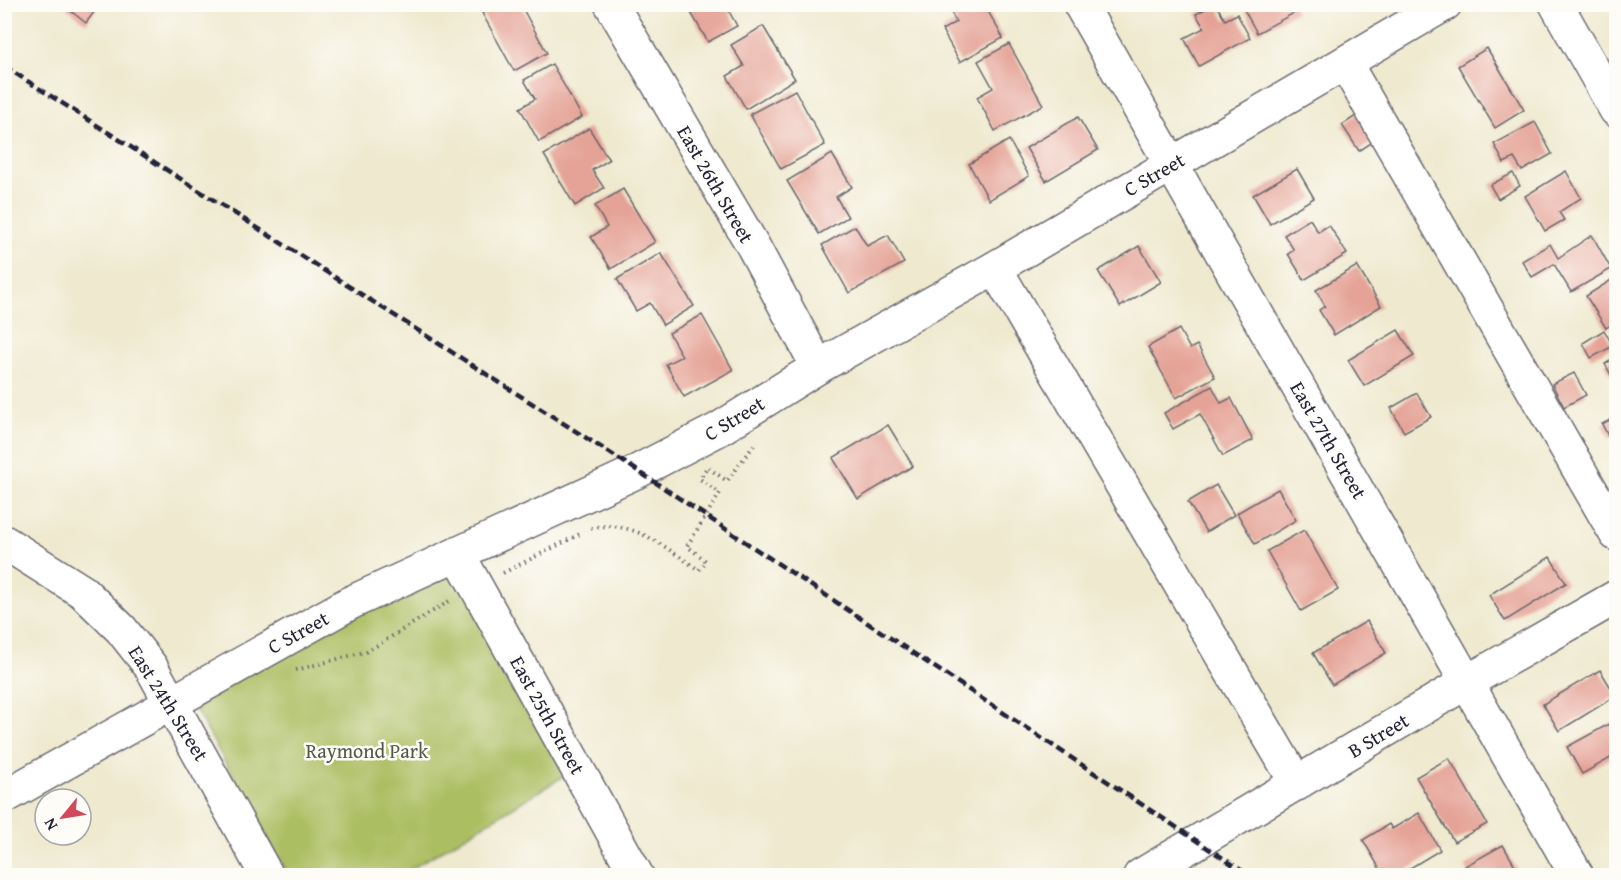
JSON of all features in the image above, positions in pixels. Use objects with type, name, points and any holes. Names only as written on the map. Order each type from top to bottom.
[{"type":"street","name":"East 26th Street","points":[[611,4],[752,244],[818,366]]},
{"type":"street","name":"East 27th Street","points":[[1080,4],[1577,876]]},
{"type":"street","name":"C Street","points":[[4,797],[350,603],[671,455],[719,429],[818,366],[995,268],[1445,4]]},
{"type":"street","points":[[1556,4],[1617,110]]},
{"type":"street","points":[[1345,63],[1617,534]]},
{"type":"street","points":[[995,268],[1297,784]]},
{"type":"street","name":"East 24th Street","points":[[4,542],[83,592],[121,629],[151,667],[267,876]]},
{"type":"street","name":"East 25th Street","points":[[458,554],[637,876]]},
{"type":"street","name":"B Street","points":[[1140,876],[1467,682],[1617,597]]},
{"type":"green space","name":"Raymond Park","points":[[456,564],[571,772],[401,875],[289,875],[190,700]]},
{"type":"building","points":[[62,4],[100,4],[86,23]]},
{"type":"building","points":[[497,4],[520,4],[547,53],[514,71],[482,13]]},
{"type":"building","points":[[686,4],[725,4],[737,26],[708,42]]},
{"type":"building","points":[[947,4],[984,4],[1003,38],[960,62],[942,30],[956,22]]},
{"type":"building","points":[[1214,4],[1225,20],[1237,14],[1250,38],[1199,66],[1184,38],[1204,28],[1196,14]]},
{"type":"building","points":[[1241,4],[1292,4],[1296,12],[1257,33]]},
{"type":"building","points":[[763,26],[795,79],[746,109],[727,76],[744,66],[731,45]]},
{"type":"building","points":[[1009,44],[1043,105],[995,131],[977,97],[993,88],[978,61]]},
{"type":"building","points":[[1487,48],[1524,110],[1495,128],[1458,66]]},
{"type":"building","points":[[552,64],[582,117],[539,142],[520,108],[535,99],[524,80]]},
{"type":"building","points":[[795,90],[825,145],[781,169],[750,114]]},
{"type":"building","points":[[1368,108],[1385,134],[1359,151],[1342,125]]},
{"type":"building","points":[[1078,117],[1098,150],[1046,181],[1026,148]]},
{"type":"building","points":[[1535,122],[1552,154],[1522,171],[1514,158],[1504,163],[1494,144]]},
{"type":"building","points":[[589,128],[609,160],[592,170],[604,188],[575,206],[544,155]]},
{"type":"building","points":[[1009,140],[1029,176],[989,200],[969,164]]},
{"type":"building","points":[[832,154],[852,187],[836,197],[848,217],[819,234],[787,181]]},
{"type":"building","points":[[1297,169],[1314,198],[1270,224],[1253,195]]},
{"type":"building","points":[[1566,171],[1581,198],[1559,212],[1564,220],[1545,231],[1525,196]]},
{"type":"building","points":[[1513,173],[1520,186],[1498,199],[1490,185]]},
{"type":"building","points":[[623,189],[655,242],[611,269],[591,237],[607,227],[595,206]]},
{"type":"building","points":[[1310,219],[1318,232],[1329,225],[1347,254],[1304,280],[1288,254],[1294,250],[1284,235]]},
{"type":"building","points":[[855,226],[867,246],[888,235],[904,263],[849,293],[822,245]]},
{"type":"building","points":[[1592,235],[1611,269],[1571,292],[1554,264],[1532,277],[1522,261],[1550,244],[1558,258]]},
{"type":"building","points":[[1139,246],[1161,282],[1120,307],[1098,271]]},
{"type":"building","points":[[661,253],[694,306],[663,325],[650,303],[636,311],[617,279]]},
{"type":"building","points":[[1357,266],[1381,306],[1334,335],[1319,310],[1325,306],[1316,290]]},
{"type":"building","points":[[1616,277],[1616,322],[1606,328],[1586,296]]},
{"type":"building","points":[[702,315],[733,370],[684,397],[666,364],[682,356],[669,333]]},
{"type":"building","points":[[1179,329],[1190,349],[1197,345],[1215,377],[1176,398],[1148,347]]},
{"type":"building","points":[[1398,330],[1414,356],[1364,386],[1348,360]]},
{"type":"building","points":[[1604,330],[1613,346],[1591,358],[1583,343]]},
{"type":"building","points":[[1616,357],[1616,384],[1605,364]]},
{"type":"building","points":[[1574,373],[1586,395],[1564,407],[1552,384]]},
{"type":"building","points":[[1212,386],[1221,403],[1231,398],[1253,440],[1223,456],[1200,414],[1173,429],[1164,413]]},
{"type":"building","points":[[1417,393],[1431,417],[1404,432],[1391,408]]},
{"type":"building","points":[[1616,417],[1616,435],[1609,438],[1602,424]]},
{"type":"building","points":[[888,425],[913,466],[858,499],[833,458]]},
{"type":"building","points":[[1216,485],[1234,515],[1206,532],[1188,502]]},
{"type":"building","points":[[1278,489],[1296,520],[1255,544],[1237,513]]},
{"type":"building","points":[[1304,530],[1338,590],[1301,611],[1267,551]]},
{"type":"building","points":[[1550,557],[1566,583],[1505,621],[1489,595]]},
{"type":"building","points":[[1367,621],[1386,653],[1332,685],[1313,653]]},
{"type":"building","points":[[1600,670],[1616,696],[1559,731],[1543,704]]},
{"type":"building","points":[[1616,720],[1616,755],[1582,774],[1567,747]]},
{"type":"building","points":[[1449,758],[1487,824],[1454,842],[1416,777]]},
{"type":"building","points":[[1419,813],[1440,850],[1397,876],[1384,876],[1363,840],[1389,824],[1392,829]]},
{"type":"building","points":[[1503,845],[1521,876],[1471,876],[1465,866]]},
{"type":"railway","points":[[4,66],[638,471],[1250,876]]}]
